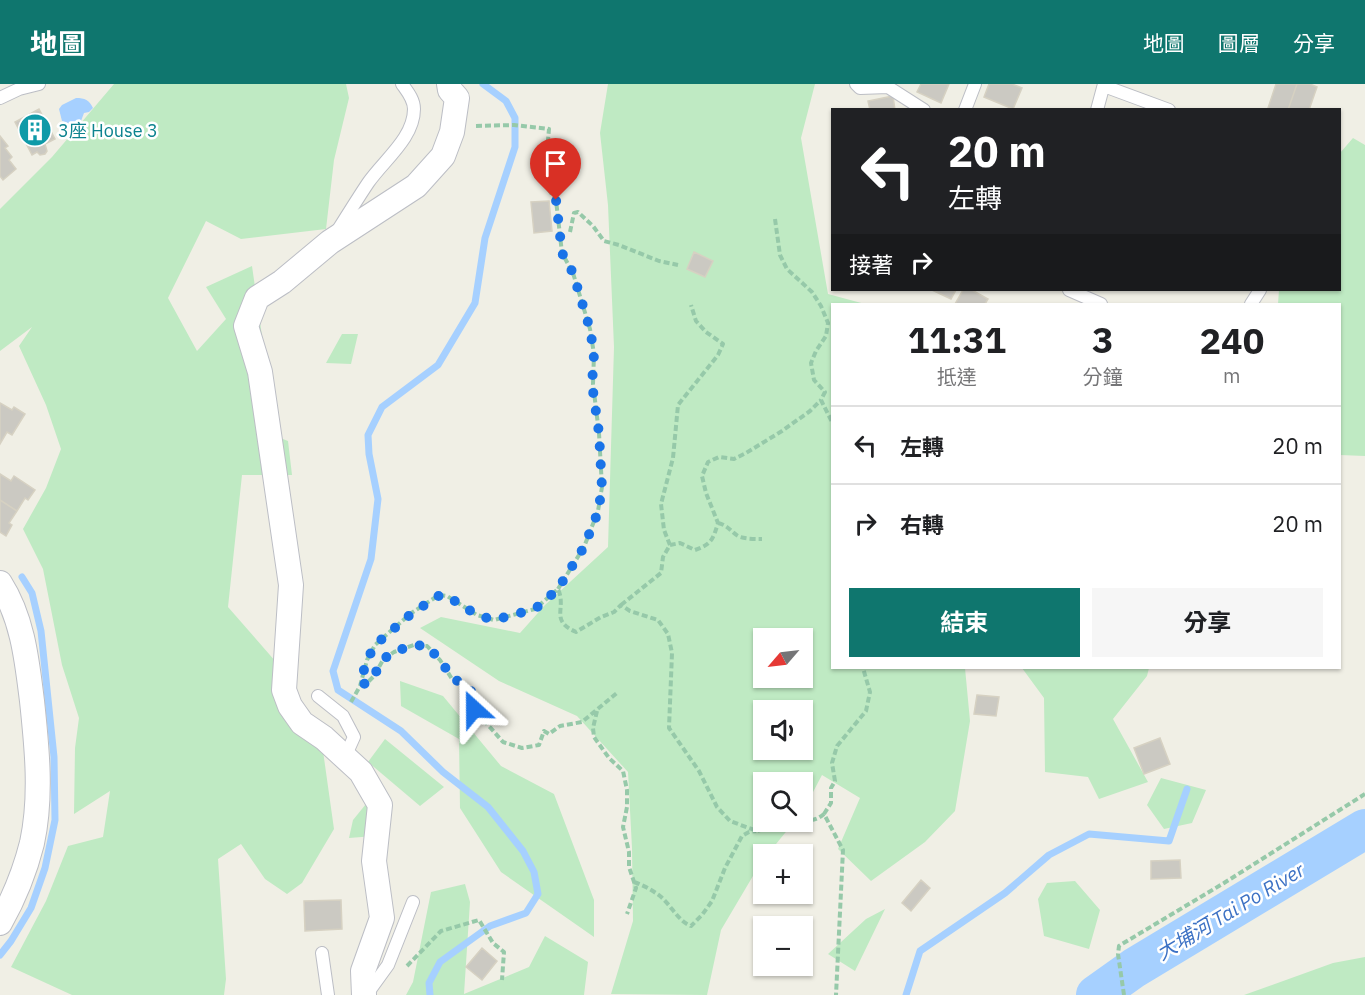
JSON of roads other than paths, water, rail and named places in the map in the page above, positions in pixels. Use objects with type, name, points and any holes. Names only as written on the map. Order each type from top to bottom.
[{"type":"street","points":[[365,995],[363,971],[382,918],[374,861],[380,805],[361,772],[324,738],[302,723],[290,706],[284,690],[291,585],[260,372],[246,326],[256,298],[282,282],[330,242],[416,186],[443,156],[452,132],[457,98],[450,90],[449,84]]},
{"type":"street","points":[[0,583],[16,615],[27,662],[38,787],[32,842],[24,871],[0,924]]},
{"type":"lane","points":[[0,98],[18,87],[39,84]]},
{"type":"lane","points":[[330,242],[369,182],[411,127],[414,107],[411,96],[402,84]]},
{"type":"lane","points":[[856,84],[860,88],[888,87],[921,108]]},
{"type":"lane","points":[[966,108],[975,84]]},
{"type":"lane","points":[[1098,108],[1104,85],[1164,108]]},
{"type":"lane","points":[[1071,291],[1099,303]]},
{"type":"lane","points":[[318,696],[343,716],[354,736],[345,757]]},
{"type":"lane","points":[[365,995],[388,964],[413,902]]},
{"type":"lane","points":[[322,954],[328,995]]},
{"type":"water","points":[[76,98],[86,100],[93,108],[84,113],[81,121],[72,124],[62,121],[59,109]]},
{"type":"waterway","points":[[430,995],[429,983],[440,962],[490,926],[526,913],[538,894],[534,872],[523,851],[488,807],[443,772],[401,731],[338,690],[333,671],[371,559],[378,499],[369,454],[368,435],[382,407],[438,365],[475,303],[485,238],[515,147],[515,118],[506,101],[483,84]]},
{"type":"waterway","points":[[0,955],[31,908],[45,868],[55,820],[54,757],[41,631],[32,593],[22,577]]},
{"type":"waterway","points":[[906,995],[920,951],[1005,893],[1049,855],[1089,834],[1169,841],[1187,789]]},
{"type":"waterway","name":"大埔河 Tai Po River","points":[[1096,995],[1134,968],[1365,829]]},
{"type":"place","name":"3座 House 3","points":[[35,130]]}]
